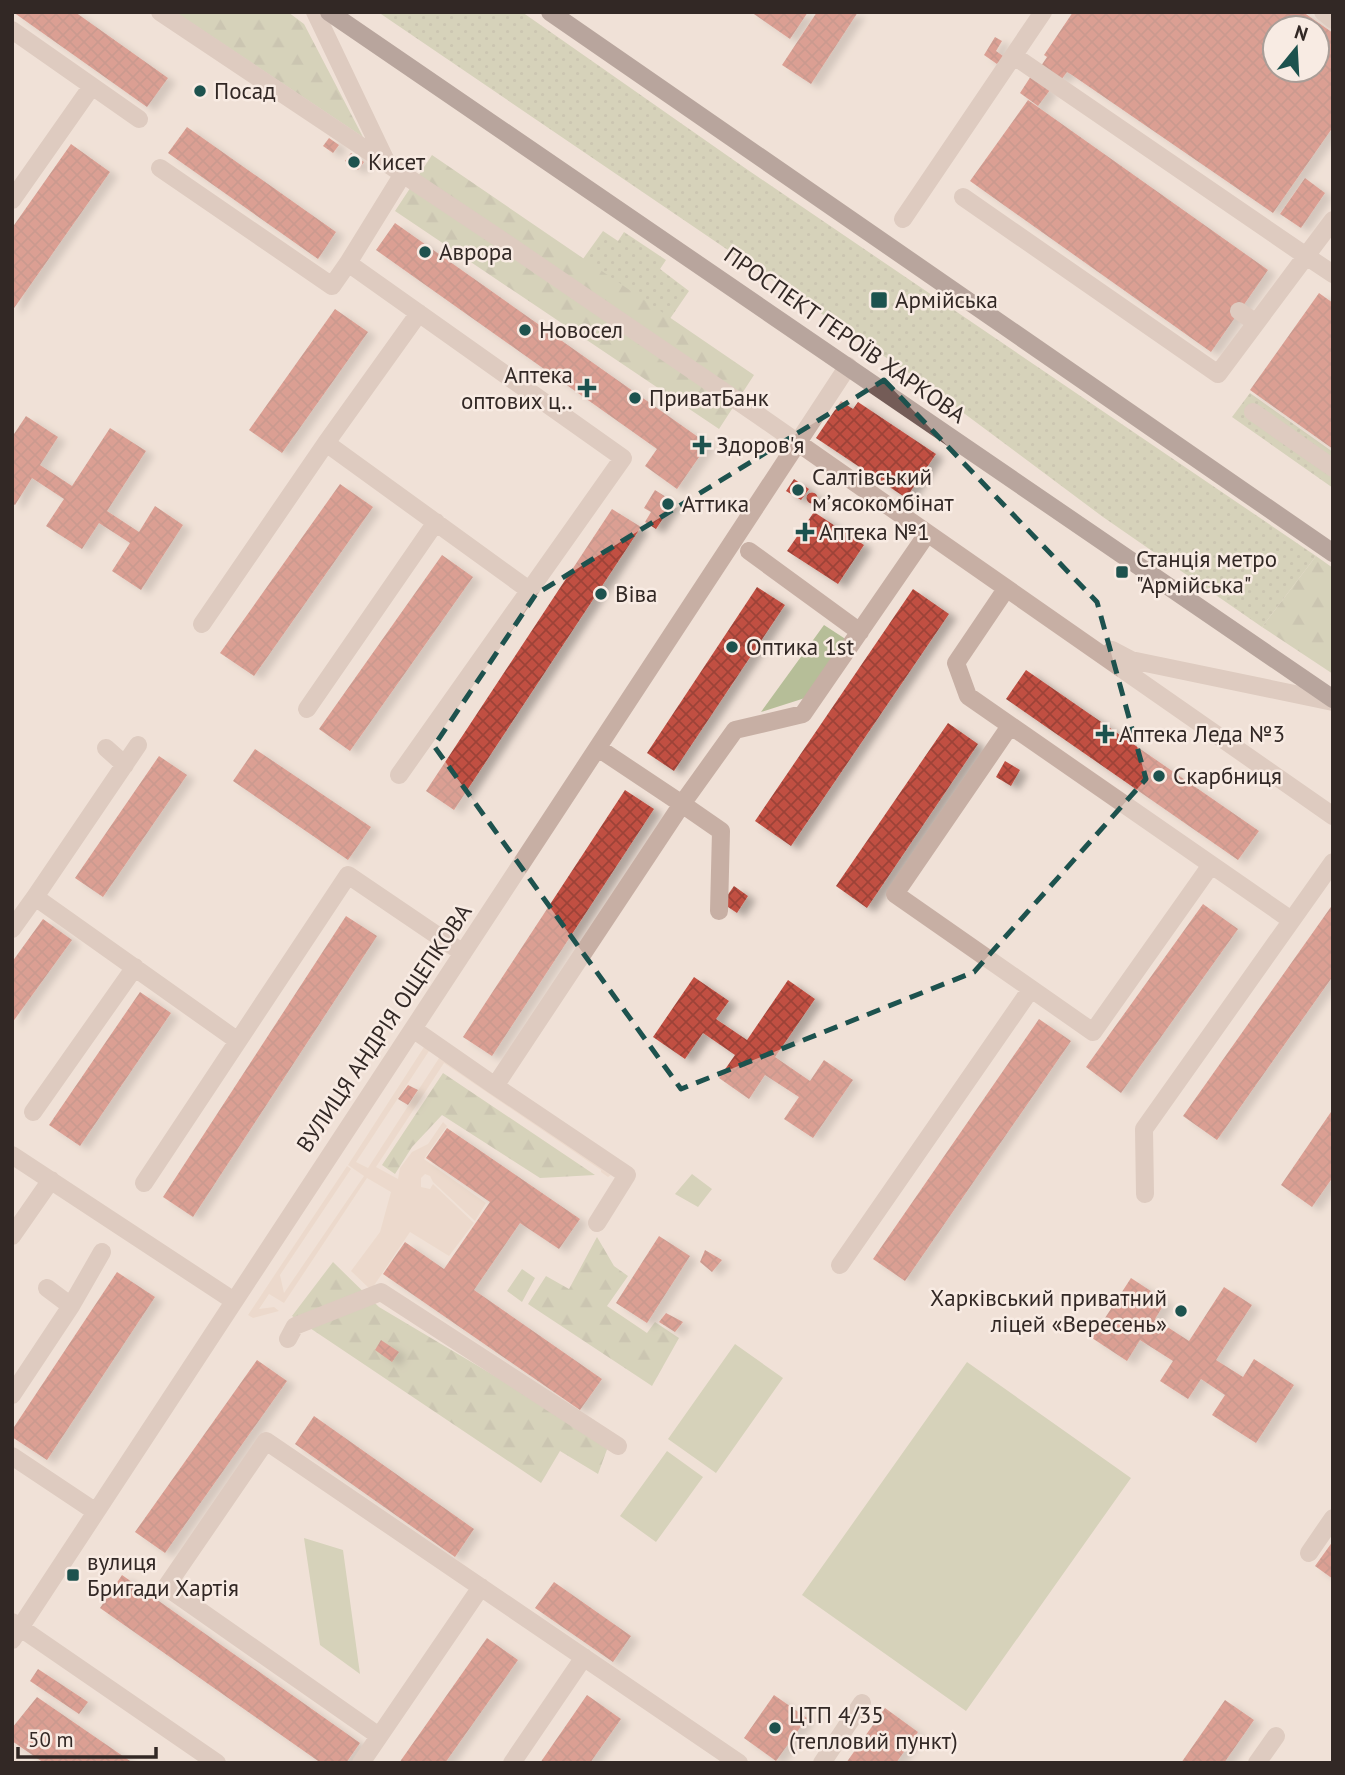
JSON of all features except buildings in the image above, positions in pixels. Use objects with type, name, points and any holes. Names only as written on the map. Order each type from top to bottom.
[{"type":"main road","name":"ПРОСПЕКТ ГЕРОЇВ ХАРКОВА","points":[[329,12],[1333,701]]},
{"type":"main road","points":[[550,12],[1333,553]]},
{"type":"street","points":[[160,12],[387,163],[797,444],[1333,816]]},
{"type":"street","points":[[315,12],[387,163]]},
{"type":"street","points":[[902,219],[1043,12]]},
{"type":"street","points":[[1323,12],[1333,20]]},
{"type":"street","points":[[12,30],[139,119]]},
{"type":"street","points":[[1014,56],[1333,274]]},
{"type":"street","points":[[12,200],[92,86]]},
{"type":"street","points":[[160,168],[332,286],[403,174]]},
{"type":"street","points":[[963,197],[1218,374],[1333,220]]},
{"type":"street","points":[[348,263],[623,458],[399,775]]},
{"type":"street","points":[[1240,311],[1256,323]]},
{"type":"street","points":[[202,624],[419,313]]},
{"type":"street","name":"ВУЛИЦЯ АНДРІЯ ОЩЕПКОВА","points":[[15,1630],[96,1512],[848,366]]},
{"type":"street","points":[[1253,412],[1333,468]]},
{"type":"street","points":[[326,443],[530,590]]},
{"type":"street","points":[[307,709],[436,522]]},
{"type":"street","points":[[495,1086],[682,804],[735,730],[803,714],[927,534]]},
{"type":"street","points":[[750,551],[860,632]]},
{"type":"street","points":[[1013,594],[1131,660],[1333,701]]},
{"type":"street","points":[[1013,594],[956,663],[968,696],[1292,920]]},
{"type":"street","points":[[1010,726],[895,894],[1093,1032],[1211,865]]},
{"type":"street","points":[[12,929],[138,745]]},
{"type":"street","points":[[106,748],[125,765]]},
{"type":"street","points":[[598,748],[721,831],[719,911]]},
{"type":"street","points":[[1145,1194],[1144,1129],[1333,862]]},
{"type":"street","points":[[144,1183],[348,875],[463,953]]},
{"type":"street","points":[[35,897],[238,1041]]},
{"type":"street","points":[[33,1112],[135,967]]},
{"type":"street","points":[[840,1265],[1031,989]]},
{"type":"street","points":[[413,1029],[627,1175],[597,1223]]},
{"type":"street","points":[[12,1155],[234,1301]]},
{"type":"street","points":[[12,1236],[51,1180]]},
{"type":"street","points":[[12,1395],[71,1306],[102,1252]]},
{"type":"street","points":[[47,1289],[71,1306]]},
{"type":"street","points":[[288,1339],[295,1326],[381,1292],[618,1446]]},
{"type":"street","points":[[379,1736],[166,1587],[266,1441],[739,1763]]},
{"type":"street","points":[[12,1456],[96,1512]]},
{"type":"street","points":[[1309,1553],[1333,1518]]},
{"type":"street","points":[[361,1763],[481,1587]]},
{"type":"street","points":[[15,1630],[217,1763]]},
{"type":"street","points":[[512,1763],[584,1657]]},
{"type":"street","points":[[822,1763],[862,1703]]},
{"type":"street","points":[[1257,1763],[1276,1735]]},
{"type":"highlighted area","points":[[884,380],[1097,602],[1146,779],[974,972],[681,1089],[434,746],[536,594]]},
{"type":"green space","points":[[175,12],[288,12],[304,24],[363,137]]},
{"type":"green space","points":[[378,12],[522,12],[745,168],[1316,556],[1262,627],[1103,517],[922,382]]},
{"type":"green space","points":[[432,155],[754,375],[719,429],[395,211]]},
{"type":"green space","points":[[603,231],[618,241],[624,232],[666,260],[660,269],[689,291],[667,323],[580,263]]},
{"type":"green space","points":[[1250,393],[1333,452],[1333,488],[1232,417]]},
{"type":"green space","points":[[1316,556],[1333,568],[1333,674],[1262,627]]},
{"type":"green space","points":[[824,625],[847,640],[805,698],[761,712]]},
{"type":"green space","points":[[443,1073],[595,1175],[540,1178],[442,1115],[412,1147],[395,1174],[382,1165]]},
{"type":"green space","points":[[692,1174],[712,1189],[698,1207],[675,1194]]},
{"type":"green space","points":[[597,1237],[614,1266],[628,1276],[607,1306],[647,1333],[655,1322],[679,1338],[652,1386],[528,1304],[546,1276],[569,1289]]},
{"type":"green space","points":[[333,1262],[379,1307],[609,1444],[598,1474],[560,1451],[541,1483],[292,1316]]},
{"type":"green space","points":[[522,1269],[535,1278],[522,1302],[507,1291]]},
{"type":"green space","points":[[735,1344],[783,1378],[716,1473],[668,1439]]},
{"type":"green space","points":[[967,1362],[1131,1478],[966,1711],[802,1595]]},
{"type":"green space","points":[[667,1451],[703,1477],[656,1542],[620,1516]]},
{"type":"green space","points":[[304,1538],[343,1550],[360,1674],[320,1645]]},
{"type":"shaded area","points":[[426,1044],[431,1048],[356,1162],[368,1168],[441,1055],[611,1175],[608,1177],[444,1063],[376,1167],[398,1179],[400,1168],[412,1152],[428,1144],[443,1122],[447,1126],[424,1159],[486,1203],[475,1221],[433,1182],[430,1176],[425,1174],[421,1178],[421,1187],[430,1189],[433,1184],[474,1223],[449,1256],[410,1232],[371,1290],[351,1271],[380,1232],[391,1192],[367,1178],[284,1303],[269,1294],[259,1309],[274,1307],[279,1311],[253,1318],[248,1315],[347,1166],[351,1169],[280,1275],[284,1293],[364,1176],[348,1165]]},
{"type":"place","name":"Посад","points":[[200,91]]},
{"type":"place","name":"Кисет","points":[[354,162]]},
{"type":"place","name":"Аврора","points":[[425,252]]},
{"type":"place","name":"Армійська","points":[[879,300]]},
{"type":"place","name":"Новосел","points":[[525,330]]},
{"type":"place","name":"Аптека оптових ц‥","points":[[587,388]]},
{"type":"place","name":"ПриватБанк","points":[[635,398]]},
{"type":"place","name":"Здоров'я","points":[[702,445]]},
{"type":"place","name":"Салтівський мʼясокомбінат","points":[[798,490]]},
{"type":"place","name":"Аттика","points":[[668,504]]},
{"type":"place","name":"Аптека №1","points":[[805,532]]},
{"type":"place","name":"Станція метро \"Армійська\"","points":[[1122,572]]},
{"type":"place","name":"Віва","points":[[601,594]]},
{"type":"place","name":"Оптика 1st","points":[[732,647]]},
{"type":"place","name":"Аптека Леда №3","points":[[1105,734]]},
{"type":"place","name":"Скарбниця","points":[[1159,776]]},
{"type":"place","name":"Харківський приватний ліцей «Вересень»","points":[[1181,1311]]},
{"type":"place","name":"вулиця Бригади Хартія","points":[[73,1575]]},
{"type":"place","name":"ЦТП 4/35 (тепловий пункт)","points":[[775,1728]]}]
